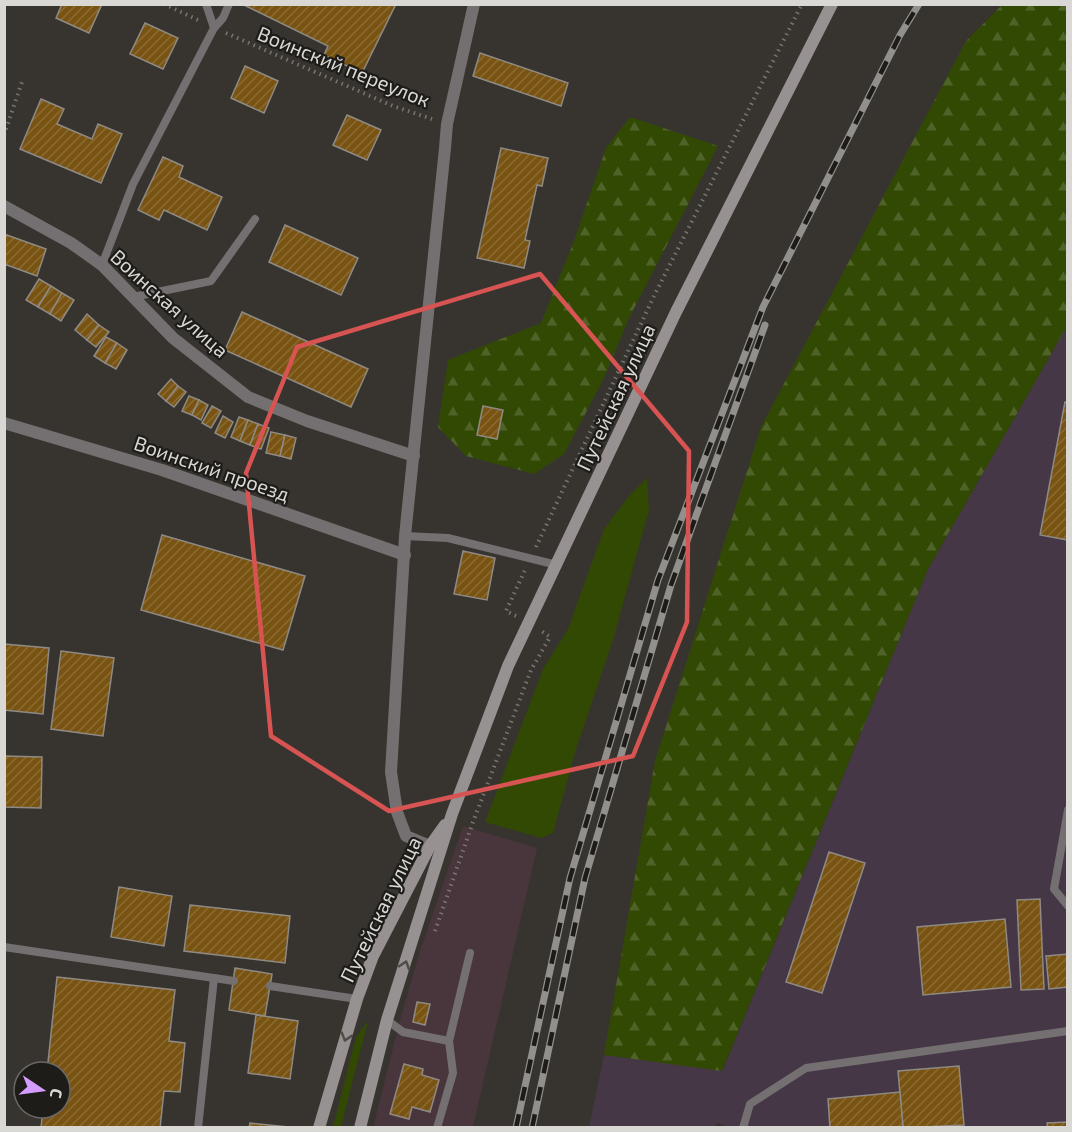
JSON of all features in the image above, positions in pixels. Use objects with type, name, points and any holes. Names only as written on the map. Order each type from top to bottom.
[{"type":"street","points":[[430,846],[406,836],[397,812],[391,772],[405,536],[447,124],[474,4]]},
{"type":"street","name":"Путейская улица","points":[[360,1128],[387,1020],[452,814],[508,666],[676,312],[832,4]]},
{"type":"street","name":"Воинская улица","points":[[4,206],[71,243],[102,265],[173,338],[248,397],[307,421],[414,456]]},
{"type":"street","name":"Воинский проезд","points":[[4,423],[162,470],[405,555]]},
{"type":"street","name":"Путейская улица","points":[[319,1128],[357,999],[374,956],[430,846],[452,814]]},
{"type":"lane","points":[[206,4],[214,28]]},
{"type":"lane","points":[[102,265],[133,184],[214,28],[223,18],[229,4]]},
{"type":"lane","points":[[133,297],[211,281],[255,219]]},
{"type":"lane","points":[[405,536],[448,538],[557,566]]},
{"type":"lane","points":[[1068,810],[1053,888],[1068,906]]},
{"type":"lane","points":[[4,947],[234,981]]},
{"type":"lane","points":[[437,1128],[453,1073],[449,1041],[470,953]]},
{"type":"lane","points":[[198,1128],[214,978]]},
{"type":"lane","points":[[270,986],[357,999]]},
{"type":"lane","points":[[387,1020],[403,1032],[449,1041]]},
{"type":"lane","points":[[743,1128],[750,1104],[806,1068],[1068,1031]]},
{"type":"path","name":"Воинский переулок","points":[[164,4],[393,106],[447,124]]},
{"type":"path","points":[[4,135],[23,79]]},
{"type":"highlighted area","points":[[540,274],[689,451],[687,622],[633,756],[389,811],[271,736],[246,473],[297,347]]},
{"type":"shaded area","points":[[1067,326],[1067,1127],[731,1128],[718,1123],[712,1128],[589,1128],[604,1055],[723,1070],[928,569]]},
{"type":"shaded area","points":[[463,826],[537,848],[473,1127],[373,1128],[419,954]]},
{"type":"green space","points":[[1002,5],[1067,5],[1067,326],[928,569],[722,1071],[604,1055],[655,761],[761,427],[966,41]]},
{"type":"green space","points":[[630,117],[718,146],[628,320],[604,378],[564,454],[534,474],[466,456],[438,427],[448,360],[541,323],[574,241],[606,148]]},
{"type":"green space","points":[[647,478],[649,510],[613,640],[576,749],[553,833],[541,838],[485,822],[543,669],[568,629],[604,529],[629,496]]},
{"type":"green space","points":[[368,1021],[341,1127],[333,1127],[356,1037]]},
{"type":"building","points":[[62,4],[102,4],[89,33],[56,18]]},
{"type":"building","points":[[242,4],[396,4],[362,73],[324,55],[328,46]]},
{"type":"building","points":[[145,23],[178,38],[163,69],[130,54]]},
{"type":"building","points":[[480,53],[568,83],[561,106],[473,76]]},
{"type":"building","points":[[245,66],[278,81],[264,113],[231,98]]},
{"type":"building","points":[[41,99],[64,109],[57,124],[92,139],[98,124],[122,134],[101,183],[20,149]]},
{"type":"building","points":[[347,115],[381,130],[367,160],[333,145]]},
{"type":"building","points":[[501,148],[548,158],[542,186],[537,185],[525,240],[530,241],[524,268],[477,258]]},
{"type":"building","points":[[163,157],[183,166],[179,177],[222,197],[207,230],[164,210],[159,220],[138,210]]},
{"type":"building","points":[[285,225],[358,258],[341,295],[269,262]]},
{"type":"building","points":[[4,234],[46,249],[37,276],[4,264]]},
{"type":"building","points":[[39,279],[51,286],[38,307],[26,300]]},
{"type":"building","points":[[51,286],[62,293],[50,314],[38,307]]},
{"type":"building","points":[[62,293],[74,300],[61,321],[50,314]]},
{"type":"building","points":[[242,312],[368,369],[351,407],[225,350]]},
{"type":"building","points":[[87,314],[99,325],[87,340],[75,330]]},
{"type":"building","points":[[99,325],[109,332],[96,347],[87,340]]},
{"type":"building","points":[[106,337],[117,343],[105,363],[94,356]]},
{"type":"building","points":[[117,343],[127,350],[116,369],[105,363]]},
{"type":"building","points":[[171,379],[178,386],[166,401],[158,394]]},
{"type":"building","points":[[178,386],[186,392],[174,407],[166,401]]},
{"type":"building","points":[[189,396],[199,400],[192,415],[182,411]]},
{"type":"building","points":[[199,400],[208,405],[201,420],[192,415]]},
{"type":"building","points":[[1065,402],[1068,403],[1068,540],[1040,535]]},
{"type":"building","points":[[212,406],[221,411],[211,428],[202,423]]},
{"type":"building","points":[[483,406],[503,410],[497,439],[477,435]]},
{"type":"building","points":[[223,416],[233,422],[225,438],[215,433]]},
{"type":"building","points":[[239,417],[248,420],[240,441],[231,437]]},
{"type":"building","points":[[248,420],[258,424],[250,445],[240,441]]},
{"type":"building","points":[[258,424],[269,428],[261,449],[250,445]]},
{"type":"building","points":[[271,432],[285,435],[280,456],[266,453]]},
{"type":"building","points":[[285,435],[296,438],[291,459],[280,456]]},
{"type":"building","points":[[162,535],[305,576],[283,650],[141,610]]},
{"type":"building","points":[[463,551],[495,558],[487,600],[454,594]]},
{"type":"building","points":[[4,644],[49,648],[43,714],[4,710]]},
{"type":"building","points":[[61,651],[114,658],[103,736],[51,729]]},
{"type":"building","points":[[4,756],[42,757],[41,808],[4,807]]},
{"type":"building","points":[[829,852],[865,863],[822,993],[786,982]]},
{"type":"building","points":[[119,887],[172,896],[164,946],[111,937]]},
{"type":"building","points":[[1040,899],[1044,989],[1021,990],[1017,900]]},
{"type":"building","points":[[190,905],[290,916],[285,963],[184,951]]},
{"type":"building","points":[[1005,919],[1011,987],[923,995],[917,927]]},
{"type":"building","points":[[1068,954],[1068,987],[1049,989],[1046,956]]},
{"type":"building","points":[[235,968],[272,974],[265,1016],[229,1010]]},
{"type":"building","points":[[57,977],[175,990],[169,1041],[185,1043],[180,1092],[164,1091],[160,1128],[41,1128],[42,1120],[72,1120],[72,1060],[48,1060]]},
{"type":"building","points":[[417,1002],[430,1004],[425,1025],[413,1022]]},
{"type":"building","points":[[256,1015],[298,1021],[290,1079],[248,1073]]},
{"type":"building","points":[[404,1064],[423,1069],[422,1075],[439,1080],[430,1112],[412,1107],[409,1119],[390,1114]]},
{"type":"building","points":[[959,1066],[964,1125],[903,1128],[898,1071]]},
{"type":"building","points":[[900,1092],[903,1128],[830,1128],[828,1099]]},
{"type":"building","points":[[1068,1122],[1068,1128],[1048,1128],[1047,1123]]},
{"type":"building","points":[[250,1123],[288,1127],[288,1128],[249,1128]]},
{"type":"railway","points":[[516,1128],[570,878],[658,580],[763,307],[900,35],[919,4]]},
{"type":"railway","points":[[532,1128],[585,878],[671,585],[765,325]]}]
